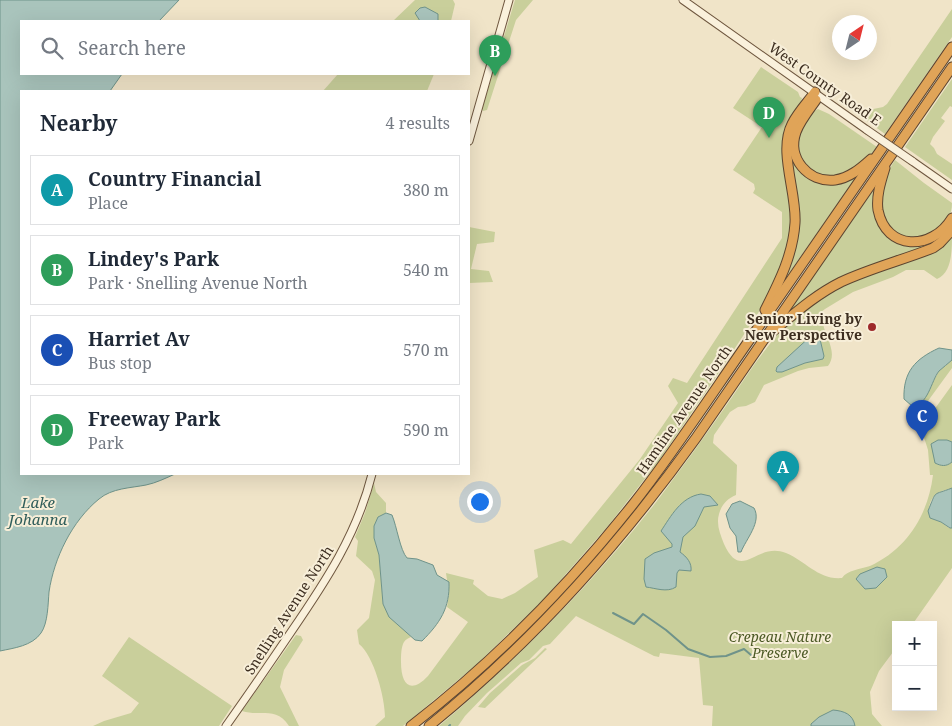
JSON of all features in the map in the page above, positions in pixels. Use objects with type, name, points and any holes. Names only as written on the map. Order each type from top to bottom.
[{"type":"highway","name":"Hamline Avenue North","points":[[411,726],[495,654],[546,604],[576,571],[647,485],[952,47]]},
{"type":"highway","name":"Hamline Avenue North","points":[[429,726],[465,696],[551,615],[603,558],[669,476],[952,67]]},
{"type":"highway","points":[[817,94],[794,139],[797,159],[804,170],[813,176],[827,180],[842,178],[861,168],[881,151]]},
{"type":"highway","points":[[747,343],[778,283],[791,251],[795,232],[796,210],[787,138],[792,123],[817,94]]},
{"type":"highway","points":[[887,161],[879,190],[878,204],[881,219],[889,231],[903,240],[923,241],[941,232],[952,218]]},
{"type":"highway","points":[[764,339],[821,294],[860,274],[933,248],[952,230]]},
{"type":"street","points":[[470,138],[509,0]]},
{"type":"street","name":"West County Road E","points":[[683,0],[952,189]]},
{"type":"street","name":"Snelling Avenue North","points":[[226,726],[332,571],[348,543],[372,475]]},
{"type":"green space","points":[[415,0],[453,0],[455,4],[451,20],[438,20],[437,14],[420,8],[415,13],[419,20],[394,20]]},
{"type":"green space","points":[[515,0],[533,0],[516,20],[487,110],[483,111],[482,109]]},
{"type":"green space","points":[[952,9],[952,37],[885,134],[859,115],[859,112],[883,107],[887,104]]},
{"type":"green space","points":[[761,67],[798,92],[802,98],[799,108],[788,126],[793,207],[790,243],[770,295],[658,462],[608,526],[544,599],[476,665],[403,726],[375,726],[385,717],[383,699],[374,667],[359,644],[357,630],[369,618],[375,580],[372,571],[356,556],[358,541],[355,537],[374,483],[376,492],[386,503],[386,513],[378,517],[374,538],[379,555],[383,604],[396,623],[411,637],[402,646],[401,670],[405,681],[412,686],[422,682],[428,676],[468,622],[447,607],[449,594],[446,573],[474,580],[473,584],[488,596],[502,599],[515,593],[538,577],[534,550],[563,540],[571,544],[640,459],[678,403],[668,386],[673,378],[687,383],[782,238],[782,212],[753,193],[755,189],[754,184],[733,170],[762,127],[733,108]]},
{"type":"green space","points":[[337,75],[434,75],[427,90],[324,90]]},
{"type":"green space","points":[[952,79],[952,107],[950,106],[941,118],[945,121],[930,144],[937,154],[952,164],[952,180],[905,147]]},
{"type":"green space","points":[[818,109],[829,114],[877,147],[864,162],[849,172],[830,177],[810,171],[798,156],[797,138],[809,116]]},
{"type":"green space","points":[[789,145],[808,176],[856,177],[780,286],[792,253]]},
{"type":"green space","points":[[895,160],[952,203],[950,215],[946,221],[921,239],[901,235],[890,227],[884,219],[881,210],[882,189]]},
{"type":"green space","points":[[877,185],[875,200],[895,239],[937,238],[938,240],[929,246],[889,260],[791,312],[790,310]]},
{"type":"green space","points":[[470,227],[495,232],[494,242],[477,244],[471,269],[489,271],[493,282],[470,283]]},
{"type":"green space","name":"Crepeau Nature Preserve","points":[[952,235],[950,260],[946,272],[937,279],[924,270],[906,270],[853,292],[821,312],[832,351],[831,361],[828,366],[798,371],[764,385],[755,402],[738,407],[730,412],[714,435],[713,443],[737,465],[736,495],[727,500],[723,505],[718,518],[721,536],[731,555],[737,560],[744,561],[766,552],[786,553],[819,573],[834,578],[842,578],[851,571],[870,566],[895,550],[914,529],[921,517],[933,475],[930,475],[928,450],[921,428],[952,385],[952,442],[943,440],[934,442],[949,464],[952,462],[952,488],[941,491],[934,496],[930,503],[929,511],[930,518],[952,528],[952,568],[915,621],[892,621],[892,653],[879,671],[870,692],[872,714],[882,726],[712,726],[713,706],[703,705],[699,658],[660,653],[659,657],[654,656],[576,616],[550,644],[543,646],[529,660],[521,663],[487,693],[458,726],[439,726],[526,647],[607,562],[657,501],[778,334],[802,310],[816,300],[875,270]],"holes":[[[815,333],[823,359],[805,363],[782,372],[776,371],[777,367]]]},
{"type":"green space","points":[[952,360],[952,368],[917,416],[912,406],[915,406],[924,398],[939,371]]},
{"type":"green space","points":[[296,635],[301,636],[303,640],[284,670],[280,687],[299,726],[289,726],[279,716],[273,714],[242,711]]},
{"type":"green space","points":[[129,637],[232,706],[219,726],[93,726],[131,713],[139,703],[102,676]]},
{"type":"green space","points":[[545,648],[547,649],[485,708],[478,707],[490,693]]},
{"type":"water","name":"Lake Johanna","points":[[0,0],[179,0],[160,20],[20,20],[20,75],[121,75],[111,90],[20,90],[20,475],[173,475],[150,484],[122,489],[104,495],[89,508],[73,529],[55,566],[51,579],[46,619],[41,633],[28,644],[0,651]]},
{"type":"water","points":[[425,7],[438,14],[438,20],[419,20],[415,13],[420,8]]},
{"type":"water","points":[[817,333],[824,356],[823,359],[805,363],[782,372],[776,371],[777,367],[813,334]]},
{"type":"water","points":[[939,348],[952,350],[952,360],[936,375],[922,402],[912,406],[904,399],[908,374],[917,362]]},
{"type":"water","points":[[938,440],[952,442],[952,462],[948,465],[935,463],[931,444]]},
{"type":"water","points":[[952,488],[952,528],[950,528],[930,518],[928,511],[936,494]]},
{"type":"water","points":[[701,494],[710,496],[718,505],[704,507],[695,526],[683,537],[680,552],[689,560],[691,571],[679,570],[676,587],[672,589],[665,590],[646,587],[644,579],[645,559],[654,553],[672,547],[672,544],[661,531],[682,503]]},
{"type":"water","points":[[740,501],[754,508],[756,519],[755,525],[741,552],[738,552],[736,536],[730,528],[726,514],[732,504]]},
{"type":"water","points":[[386,513],[392,515],[402,550],[407,558],[417,559],[433,565],[437,575],[449,582],[448,600],[443,614],[422,641],[415,640],[389,617],[383,604],[379,555],[374,538],[374,526],[378,517]]},
{"type":"water","points":[[877,567],[885,569],[887,577],[876,588],[865,589],[856,579],[860,574]]},
{"type":"water","points":[[833,710],[841,711],[850,716],[855,726],[811,726],[819,717]]},
{"type":"waterway","points":[[613,613],[634,624],[643,614],[688,649],[710,657],[726,656],[744,649],[751,655]]},
{"type":"place","name":"Lindey's Park","points":[[495,76]]},
{"type":"place","name":"Freeway Park","points":[[769,138]]},
{"type":"place","name":"Senior Living by New Perspective","points":[[872,327]]},
{"type":"place","name":"Harriet Av","points":[[922,441]]},
{"type":"place","name":"Country Financial","points":[[783,492]]}]
